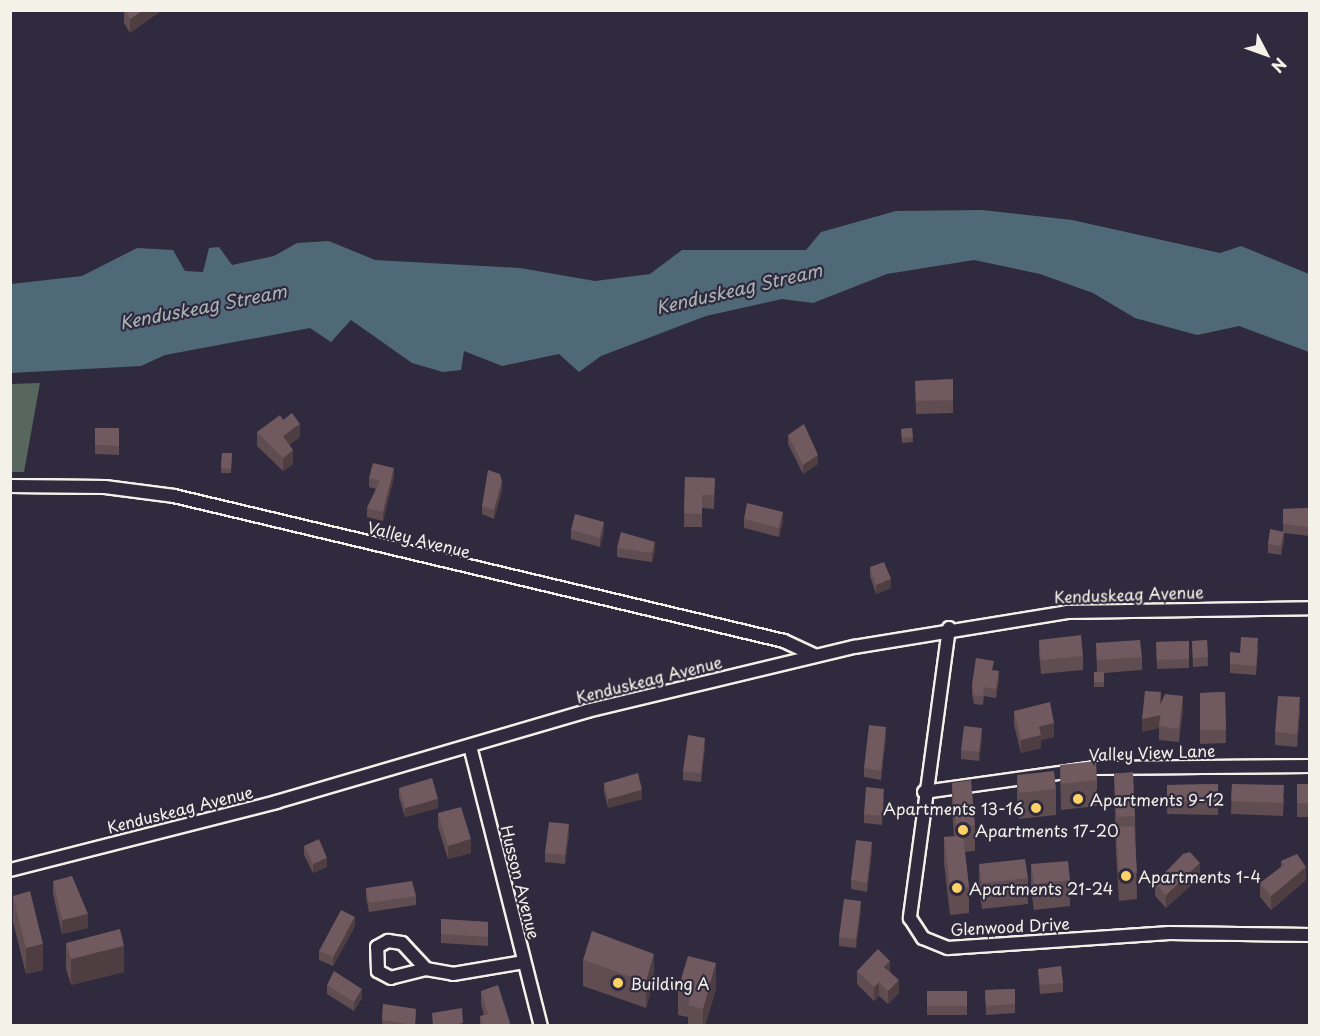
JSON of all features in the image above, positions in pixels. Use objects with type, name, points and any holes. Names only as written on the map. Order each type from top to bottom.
[{"type":"street","name":"Valley Avenue","points":[[10,486],[105,487],[174,496],[784,641],[814,655]]},
{"type":"street","name":"Kenduskeag Avenue","points":[[10,870],[814,655],[949,628],[1108,609],[1310,608]]},
{"type":"street","name":"Glenwood Drive","points":[[949,628],[924,792],[910,918],[923,938],[948,948],[1169,933],[1310,935]]},
{"type":"street","name":"Husson Avenue","points":[[470,746],[541,1026]]},
{"type":"street","name":"Valley View Lane","points":[[924,792],[1095,768],[1310,766]]},
{"type":"street","points":[[426,969],[453,974],[524,962]]},
{"type":"green space","points":[[40,383],[24,472],[11,472],[11,384]]},
{"type":"water","name":"Kenduskeag Stream","points":[[982,210],[1072,220],[1220,253],[1241,246],[1309,274],[1309,352],[1239,326],[1197,335],[1135,318],[1093,293],[1040,274],[974,260],[887,274],[813,303],[782,299],[706,316],[601,356],[579,372],[559,354],[502,366],[464,351],[461,370],[443,372],[412,363],[351,320],[331,342],[310,328],[165,355],[141,366],[11,373],[11,284],[82,276],[137,248],[173,250],[185,271],[203,272],[209,248],[219,247],[232,265],[274,256],[297,243],[329,241],[375,260],[520,268],[595,281],[650,274],[682,250],[806,250],[821,232],[896,211]]},
{"type":"building","points":[[125,10],[143,10],[130,19]]},
{"type":"building","points":[[953,379],[953,400],[916,401],[915,381]]},
{"type":"building","points":[[292,413],[300,424],[283,436],[293,450],[283,458],[257,432],[280,415],[283,420]]},
{"type":"building","points":[[804,424],[818,455],[803,465],[788,435]]},
{"type":"building","points":[[95,428],[119,428],[119,446],[95,445]]},
{"type":"building","points":[[912,428],[913,437],[902,438],[901,429]]},
{"type":"building","points":[[222,453],[232,453],[231,469],[221,468]]},
{"type":"building","points":[[373,463],[394,468],[383,512],[367,508],[380,481],[369,478]]},
{"type":"building","points":[[488,470],[500,474],[502,482],[494,510],[482,506]]},
{"type":"building","points":[[685,477],[715,478],[714,495],[702,495],[702,514],[684,513]]},
{"type":"building","points":[[747,503],[783,512],[779,528],[744,519]]},
{"type":"building","points":[[1310,508],[1310,527],[1283,524],[1283,509]]},
{"type":"building","points":[[575,514],[604,522],[600,538],[571,530]]},
{"type":"building","points":[[1270,529],[1284,532],[1281,546],[1268,544]]},
{"type":"building","points":[[621,532],[655,542],[652,553],[617,548]]},
{"type":"building","points":[[884,562],[891,579],[876,585],[870,567]]},
{"type":"building","points":[[1081,635],[1083,656],[1041,660],[1039,640]]},
{"type":"building","points":[[1241,637],[1258,638],[1256,666],[1230,664],[1230,652],[1240,653]]},
{"type":"building","points":[[1140,640],[1142,657],[1097,660],[1096,643]]},
{"type":"building","points":[[1207,640],[1208,657],[1193,658],[1192,641]]},
{"type":"building","points":[[1189,641],[1189,659],[1157,660],[1156,642]]},
{"type":"building","points":[[976,658],[994,661],[992,670],[999,671],[996,689],[984,687],[983,696],[974,695],[972,685]]},
{"type":"building","points":[[1094,672],[1104,672],[1104,682],[1094,682]]},
{"type":"building","points":[[1145,691],[1161,692],[1160,705],[1165,694],[1183,696],[1179,729],[1159,726],[1161,715],[1142,719]]},
{"type":"building","points":[[1225,692],[1226,730],[1200,730],[1200,693]]},
{"type":"building","points":[[1278,696],[1300,697],[1297,734],[1275,732]]},
{"type":"building","points":[[1050,702],[1054,723],[1039,727],[1041,735],[1021,740],[1014,711]]},
{"type":"building","points":[[869,725],[886,727],[881,771],[864,768]]},
{"type":"building","points":[[964,726],[982,728],[979,752],[961,750]]},
{"type":"building","points":[[688,735],[705,738],[701,773],[683,771]]},
{"type":"building","points":[[1096,761],[1097,780],[1061,784],[1060,765]]},
{"type":"building","points":[[1054,771],[1056,789],[1019,793],[1017,775]]},
{"type":"building","points":[[1133,772],[1135,816],[1117,817],[1114,774]]},
{"type":"building","points":[[638,773],[642,790],[608,799],[604,783]]},
{"type":"building","points":[[432,778],[438,799],[405,808],[399,788]]},
{"type":"building","points":[[971,780],[975,825],[956,827],[952,783]]},
{"type":"building","points":[[1218,784],[1218,802],[1167,801],[1167,785]]},
{"type":"building","points":[[1232,784],[1284,785],[1283,803],[1231,801]]},
{"type":"building","points":[[1297,784],[1310,784],[1310,804],[1297,803]]},
{"type":"building","points":[[866,787],[884,789],[882,816],[864,814]]},
{"type":"building","points":[[461,807],[471,839],[448,846],[438,813]]},
{"type":"building","points":[[549,822],[569,824],[565,855],[545,853]]},
{"type":"building","points":[[1134,826],[1137,873],[1119,875],[1116,827]]},
{"type":"building","points":[[963,836],[969,887],[950,889],[944,837]]},
{"type":"building","points":[[319,839],[327,858],[313,864],[304,846]]},
{"type":"building","points":[[856,840],[872,842],[867,883],[851,880]]},
{"type":"building","points":[[1190,852],[1200,863],[1166,895],[1155,883],[1183,854]]},
{"type":"building","points":[[1297,854],[1306,867],[1271,896],[1260,883],[1284,865],[1281,861]]},
{"type":"building","points":[[1025,859],[1028,878],[982,883],[979,864]]},
{"type":"building","points":[[1068,861],[1070,880],[1034,884],[1031,864]]},
{"type":"building","points":[[72,876],[88,914],[62,920],[53,881]]},
{"type":"building","points":[[412,881],[416,896],[369,903],[366,888]]},
{"type":"building","points":[[30,891],[43,944],[26,948],[13,896]]},
{"type":"building","points":[[844,899],[861,901],[856,939],[839,937]]},
{"type":"building","points":[[341,910],[355,917],[333,957],[319,951]]},
{"type":"building","points":[[441,919],[488,922],[488,937],[441,934]]},
{"type":"building","points":[[120,929],[124,946],[71,959],[66,943]]},
{"type":"building","points":[[592,931],[654,954],[646,982],[583,960]]},
{"type":"building","points":[[878,949],[890,961],[884,967],[899,980],[888,991],[879,982],[874,987],[857,971]]},
{"type":"building","points":[[688,956],[716,963],[703,1009],[688,1005],[692,992],[678,989]]},
{"type":"building","points":[[1061,966],[1063,983],[1040,985],[1038,969]]},
{"type":"building","points":[[334,971],[362,989],[354,1002],[327,985]]},
{"type":"building","points":[[498,985],[511,1026],[483,1026],[480,1016],[488,1014],[481,991]]},
{"type":"building","points":[[1015,989],[1015,1004],[986,1006],[985,990]]},
{"type":"building","points":[[927,991],[967,991],[967,1006],[927,1006]]},
{"type":"building","points":[[383,1004],[416,1009],[415,1025],[382,1020]]},
{"type":"building","points":[[462,1008],[463,1023],[433,1026],[432,1013]]},
{"type":"place","name":"Apartments 9-12","points":[[1078,799]]},
{"type":"place","name":"Apartments 13-16","points":[[1036,808]]},
{"type":"place","name":"Apartments 17-20","points":[[963,830]]},
{"type":"place","name":"Apartments 1-4","points":[[1126,876]]},
{"type":"place","name":"Apartments 21-24","points":[[957,888]]},
{"type":"place","name":"Building A","points":[[618,983]]}]
